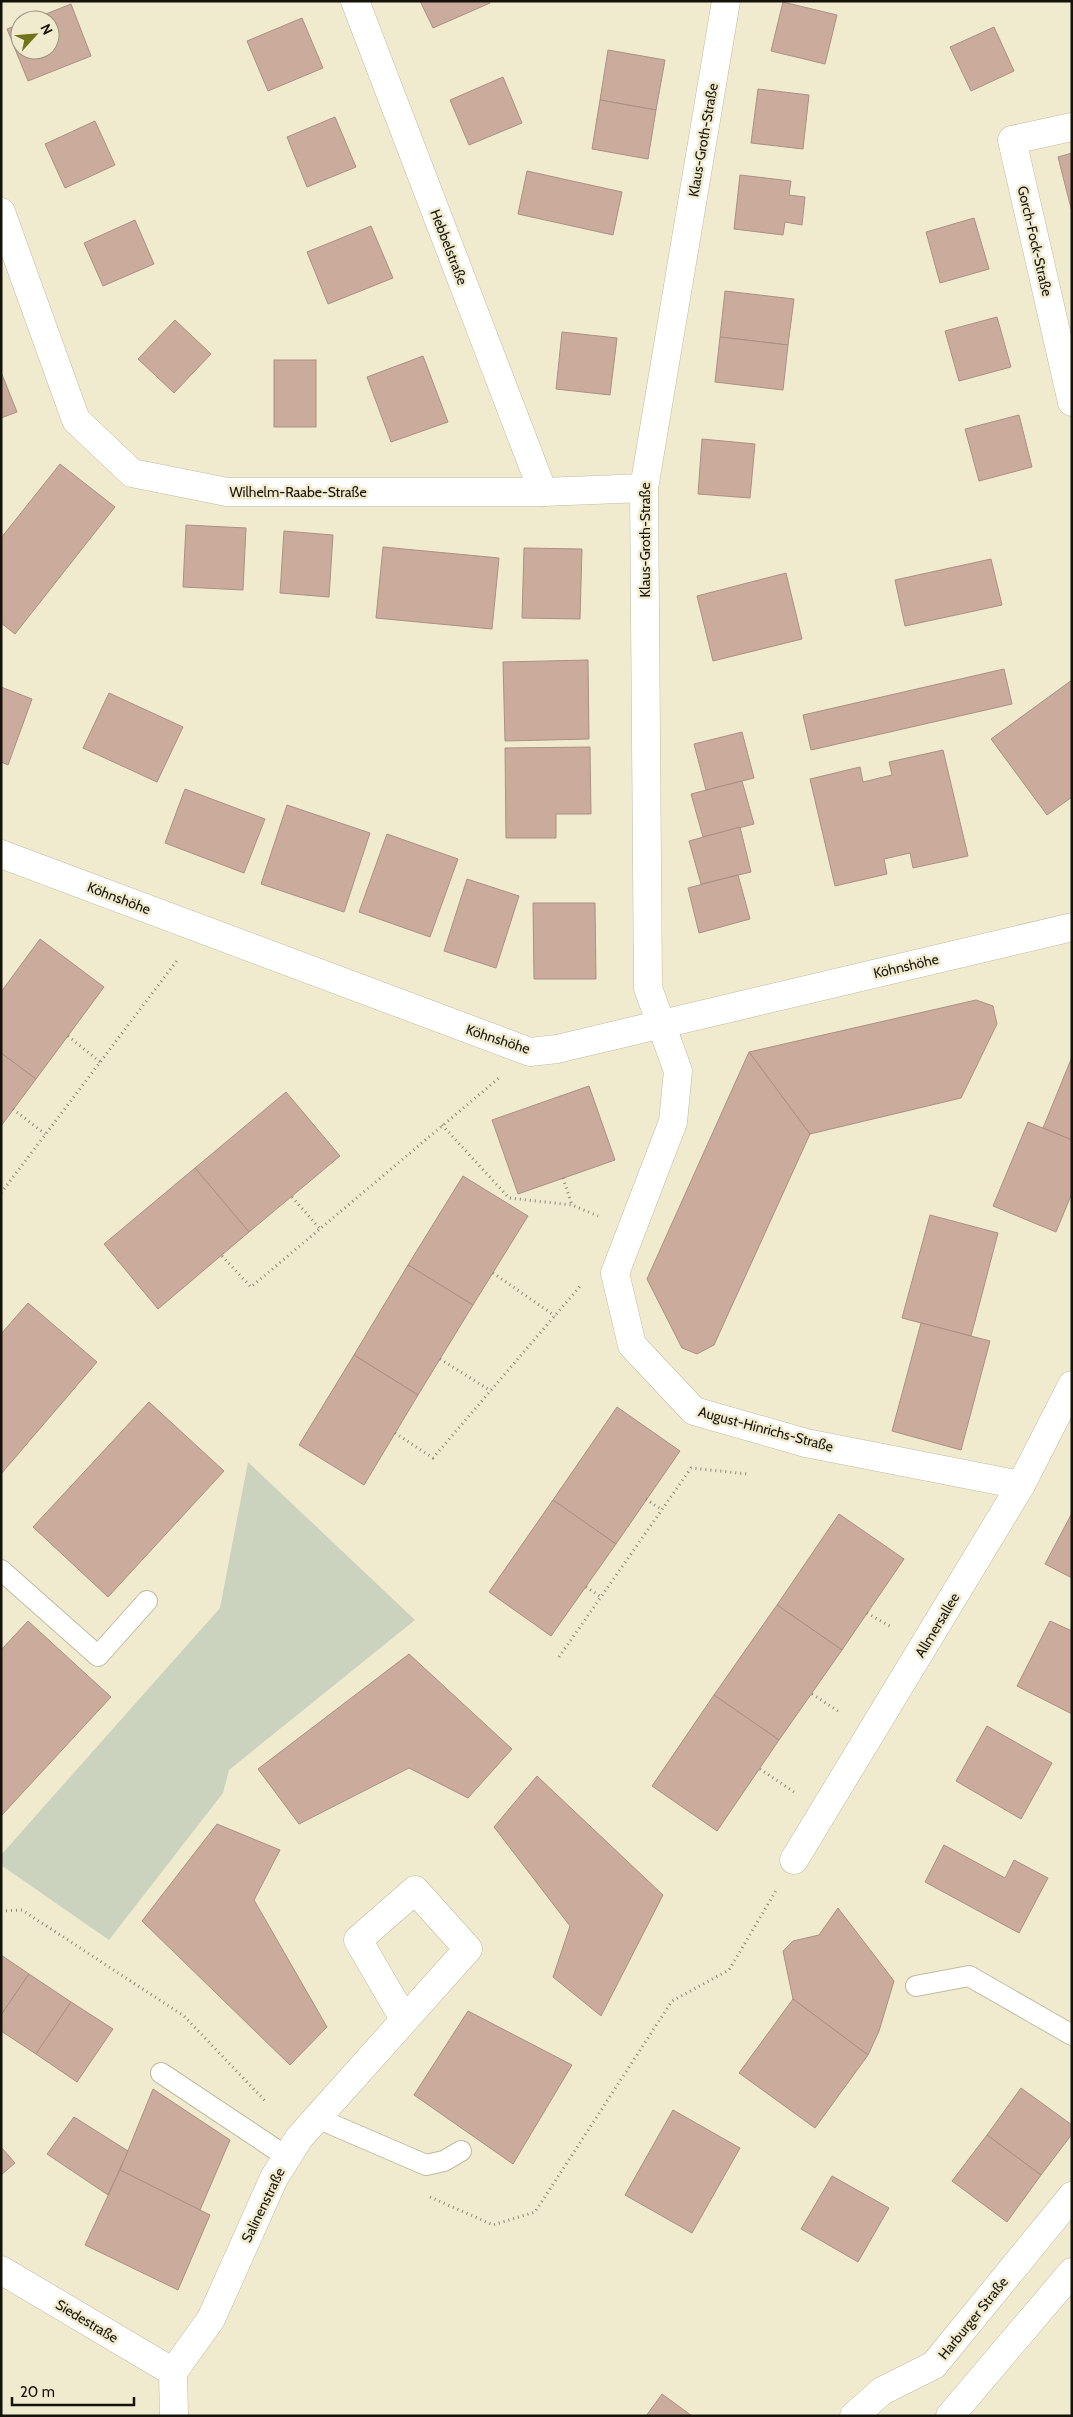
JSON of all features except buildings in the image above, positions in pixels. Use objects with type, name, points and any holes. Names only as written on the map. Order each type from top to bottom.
[{"type":"street","name":"Hebbelstraße","points":[[355,1],[543,492]]},
{"type":"street","name":"Klaus-Groth-Straße","points":[[661,1023],[648,988],[644,488],[726,1]]},
{"type":"street","name":"Gorch-Fock-Straße","points":[[1072,127],[1012,140],[1072,402]]},
{"type":"street","name":"Wilhelm-Raabe-Straße","points":[[1,212],[76,420],[132,473],[227,492],[543,492],[644,488]]},
{"type":"street","name":"Köhnshöhe","points":[[1,854],[530,1052],[558,1048],[1072,927]]},
{"type":"street","points":[[615,1272],[673,1122],[678,1071],[661,1023]]},
{"type":"street","name":"August-Hinrichs-Straße","points":[[615,1272],[632,1345],[694,1411],[806,1443],[1021,1484]]},
{"type":"street","name":"Allmersallee","points":[[794,1860],[1021,1484],[1072,1385]]},
{"type":"street","name":"Salinenstraße","points":[[174,2372],[211,2318],[274,2178],[301,2138],[404,2019]]},
{"type":"street","name":"Harburger Straße","points":[[854,2416],[882,2391],[934,2365],[1072,2196]]},
{"type":"street","name":"Siedestraße","points":[[1,2270],[174,2372]]},
{"type":"street","points":[[950,2416],[1072,2272]]},
{"type":"street","points":[[174,2372],[174,2416]]},
{"type":"lane","points":[[1,1570],[98,1656],[147,1601]]},
{"type":"lane","points":[[916,1986],[969,1976],[1072,2035]]},
{"type":"lane","points":[[161,2073],[301,2138],[426,2164],[444,2162],[461,2151]]},
{"type":"path","points":[[1,1192],[202,929]]},
{"type":"path","points":[[68,1036],[100,1062]]},
{"type":"path","points":[[222,1256],[251,1287],[530,1052]]},
{"type":"path","points":[[14,1109],[45,1134]]},
{"type":"path","points":[[442,1125],[509,1198],[572,1205],[631,1229]]},
{"type":"path","points":[[563,1178],[572,1205]]},
{"type":"path","points":[[292,1197],[320,1229]]},
{"type":"path","points":[[493,1272],[555,1316]]},
{"type":"path","points":[[395,1433],[433,1458],[587,1279],[615,1272]]},
{"type":"path","points":[[440,1359],[490,1391]]},
{"type":"path","points":[[559,1657],[691,1468],[748,1474]]},
{"type":"path","points":[[646,1499],[662,1510]]},
{"type":"path","points":[[586,1586],[601,1597]]},
{"type":"path","points":[[422,2194],[493,2225],[536,2212],[672,2001],[729,1970],[794,1860]]},
{"type":"path","points":[[1,1910],[22,1910],[184,2016],[301,2138]]},
{"type":"green space","points":[[248,1462],[415,1620],[229,1770],[223,1793],[109,1940],[1,1865],[1,1855],[220,1608]]}]
